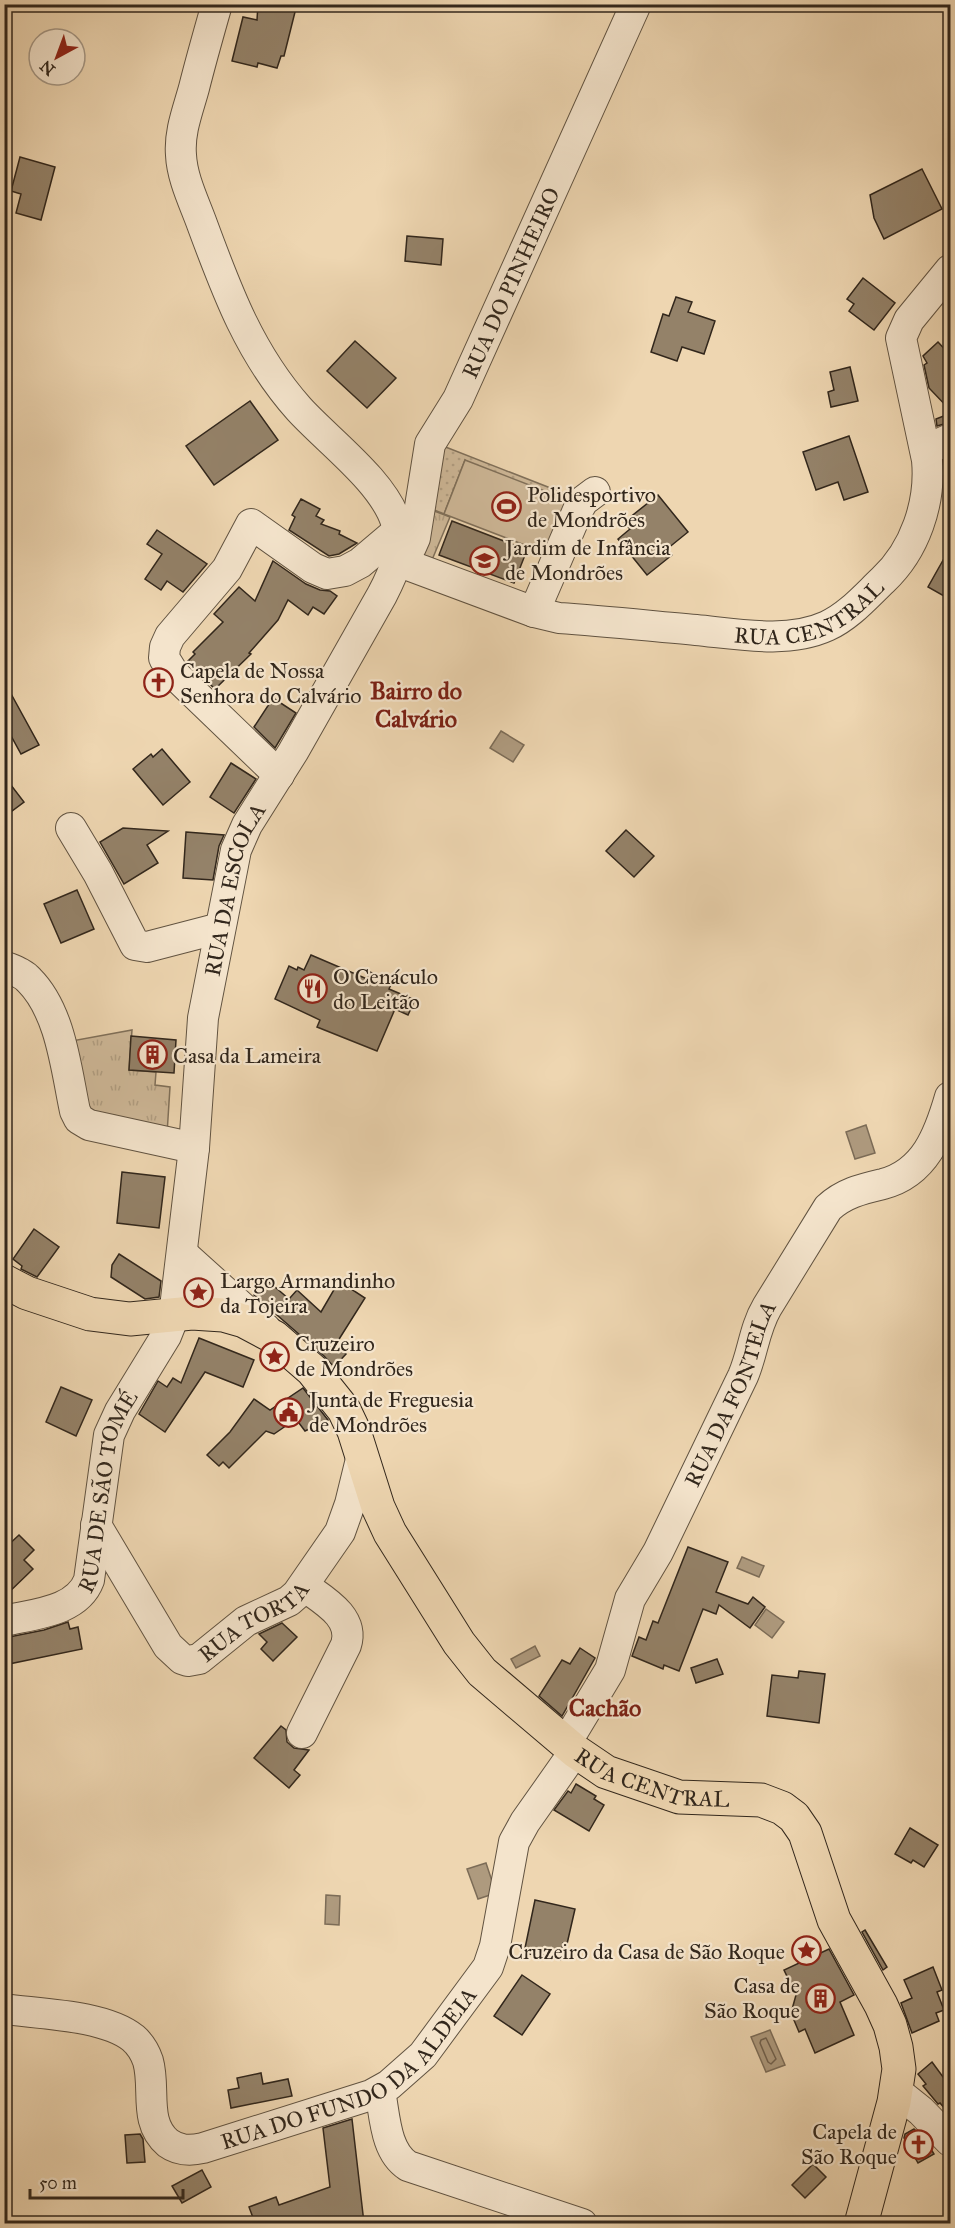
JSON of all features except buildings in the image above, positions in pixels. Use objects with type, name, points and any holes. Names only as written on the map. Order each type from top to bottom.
[{"type":"main road","points":[[4,1281],[27,1293],[90,1314],[130,1319],[203,1313],[233,1317],[264,1332],[291,1351]]},
{"type":"main road","name":"RUA CENTRAL","points":[[291,1351],[321,1380],[337,1400],[354,1431],[378,1507],[390,1533],[466,1654],[491,1680],[570,1747],[606,1772],[672,1795],[761,1800],[782,1808],[794,1817],[805,1833],[834,1920],[890,2025],[898,2058],[896,2091],[861,2223]]},
{"type":"street","points":[[217,4],[182,133],[181,161],[189,189],[229,298],[255,349],[299,409],[377,488],[391,508],[399,530],[400,549],[397,561]]},
{"type":"street","name":"RUA DO PINHEIRO","points":[[397,561],[411,547],[415,538],[430,444],[458,399],[636,4]]},
{"type":"street","name":"RUA CENTRAL","points":[[397,561],[534,612],[559,618],[745,635],[793,634],[828,626],[852,609],[892,571],[910,548],[919,524],[928,469],[938,445],[901,338],[909,320],[951,270]]},
{"type":"street","points":[[534,612],[578,510],[584,501],[595,492]]},
{"type":"street","points":[[279,775],[174,674],[164,658],[167,641],[226,569],[251,524],[317,571],[327,574],[345,571],[360,563],[399,530]]},
{"type":"street","name":"RUA DA ESCOLA","points":[[182,1253],[194,1149],[203,1018],[239,842],[382,596],[397,561]]},
{"type":"street","points":[[71,828],[98,873],[135,945],[142,948],[220,928]]},
{"type":"street","points":[[4,966],[30,981],[49,1011],[79,1119],[89,1125],[194,1149]]},
{"type":"street","name":"RUA DA FONTELA","points":[[570,1747],[610,1670],[630,1599],[658,1552],[743,1376],[762,1315],[828,1208],[845,1194],[896,1180],[916,1166],[934,1142],[951,1096]]},
{"type":"street","points":[[174,1316],[182,1253]]},
{"type":"street","points":[[182,1253],[291,1351]]},
{"type":"street","name":"RUA DE SÃO TOMÉ","points":[[4,1621],[58,1607],[71,1602],[82,1592],[91,1572],[105,1453],[112,1426],[166,1336],[174,1316]]},
{"type":"street","name":"RUA TORTA","points":[[96,1525],[168,1646],[177,1656],[188,1661],[199,1659],[246,1621],[289,1601],[304,1586],[340,1532],[350,1504],[362,1455]]},
{"type":"street","points":[[302,1733],[346,1645],[348,1636],[342,1617],[304,1586]]},
{"type":"street","name":"RUA DO FUNDO DA ALDEIA","points":[[4,2009],[97,2022],[117,2028],[131,2037],[142,2049],[148,2061],[152,2113],[159,2134],[172,2145],[186,2151],[203,2148],[361,2100],[381,2091],[411,2068],[429,2048],[488,1967],[495,1946],[514,1842],[570,1747]]},
{"type":"street","points":[[381,2091],[391,2144],[400,2159],[408,2166],[582,2223]]},
{"type":"street","points":[[896,2091],[948,2132]]},
{"type":"green space","points":[[443,446],[576,498],[552,555],[465,460],[444,514],[427,507]]},
{"type":"green space","name":"Polidesportivo de Mondrões","points":[[465,460],[568,500],[548,554],[444,514]]},
{"type":"green space","points":[[429,509],[450,517],[429,567],[420,563]]},
{"type":"green space","points":[[132,1030],[129,1070],[156,1072],[155,1085],[170,1087],[167,1134],[86,1117],[66,1042]]},
{"type":"water","points":[[501,731],[524,745],[513,762],[490,748]]},
{"type":"water","points":[[866,1125],[875,1153],[855,1159],[846,1132]]},
{"type":"water","points":[[742,1557],[764,1566],[759,1577],[737,1568]]},
{"type":"water","points":[[766,1609],[784,1622],[772,1638],[755,1625]]},
{"type":"water","points":[[535,1646],[540,1656],[516,1668],[511,1659]]},
{"type":"water","points":[[486,1863],[496,1893],[478,1899],[467,1869]]},
{"type":"water","points":[[326,1895],[340,1896],[339,1925],[325,1924]]},
{"type":"water","points":[[770,2030],[785,2065],[766,2072],[751,2037]]},
{"type":"place","name":"Polidesportivo de Mondrões","points":[[506,507]]},
{"type":"place","name":"Jardim de Infância de Mondrões","points":[[484,560]]},
{"type":"place","name":"Capela de Nossa Senhora do Calvário","points":[[159,683]]},
{"type":"place","name":"O Cenáculo do Leitão","points":[[312,989]]},
{"type":"place","name":"Casa da Lameira","points":[[152,1055]]},
{"type":"place","name":"Largo Armandinho da Tojeira","points":[[199,1293]]},
{"type":"place","name":"Cruzeiro de Mondrões","points":[[274,1356]]},
{"type":"place","name":"Junta de Freguesia de Mondrões","points":[[288,1412]]},
{"type":"place","name":"Cruzeiro da Casa de São Roque","points":[[806,1951]]},
{"type":"place","name":"Casa de São Roque","points":[[821,1998]]},
{"type":"place","name":"Capela de São Roque","points":[[918,2144]]},
{"type":"district","name":"Bairro do Calvário","points":[[416,705]]},
{"type":"district","name":"Cachão","points":[[605,1708]]}]
